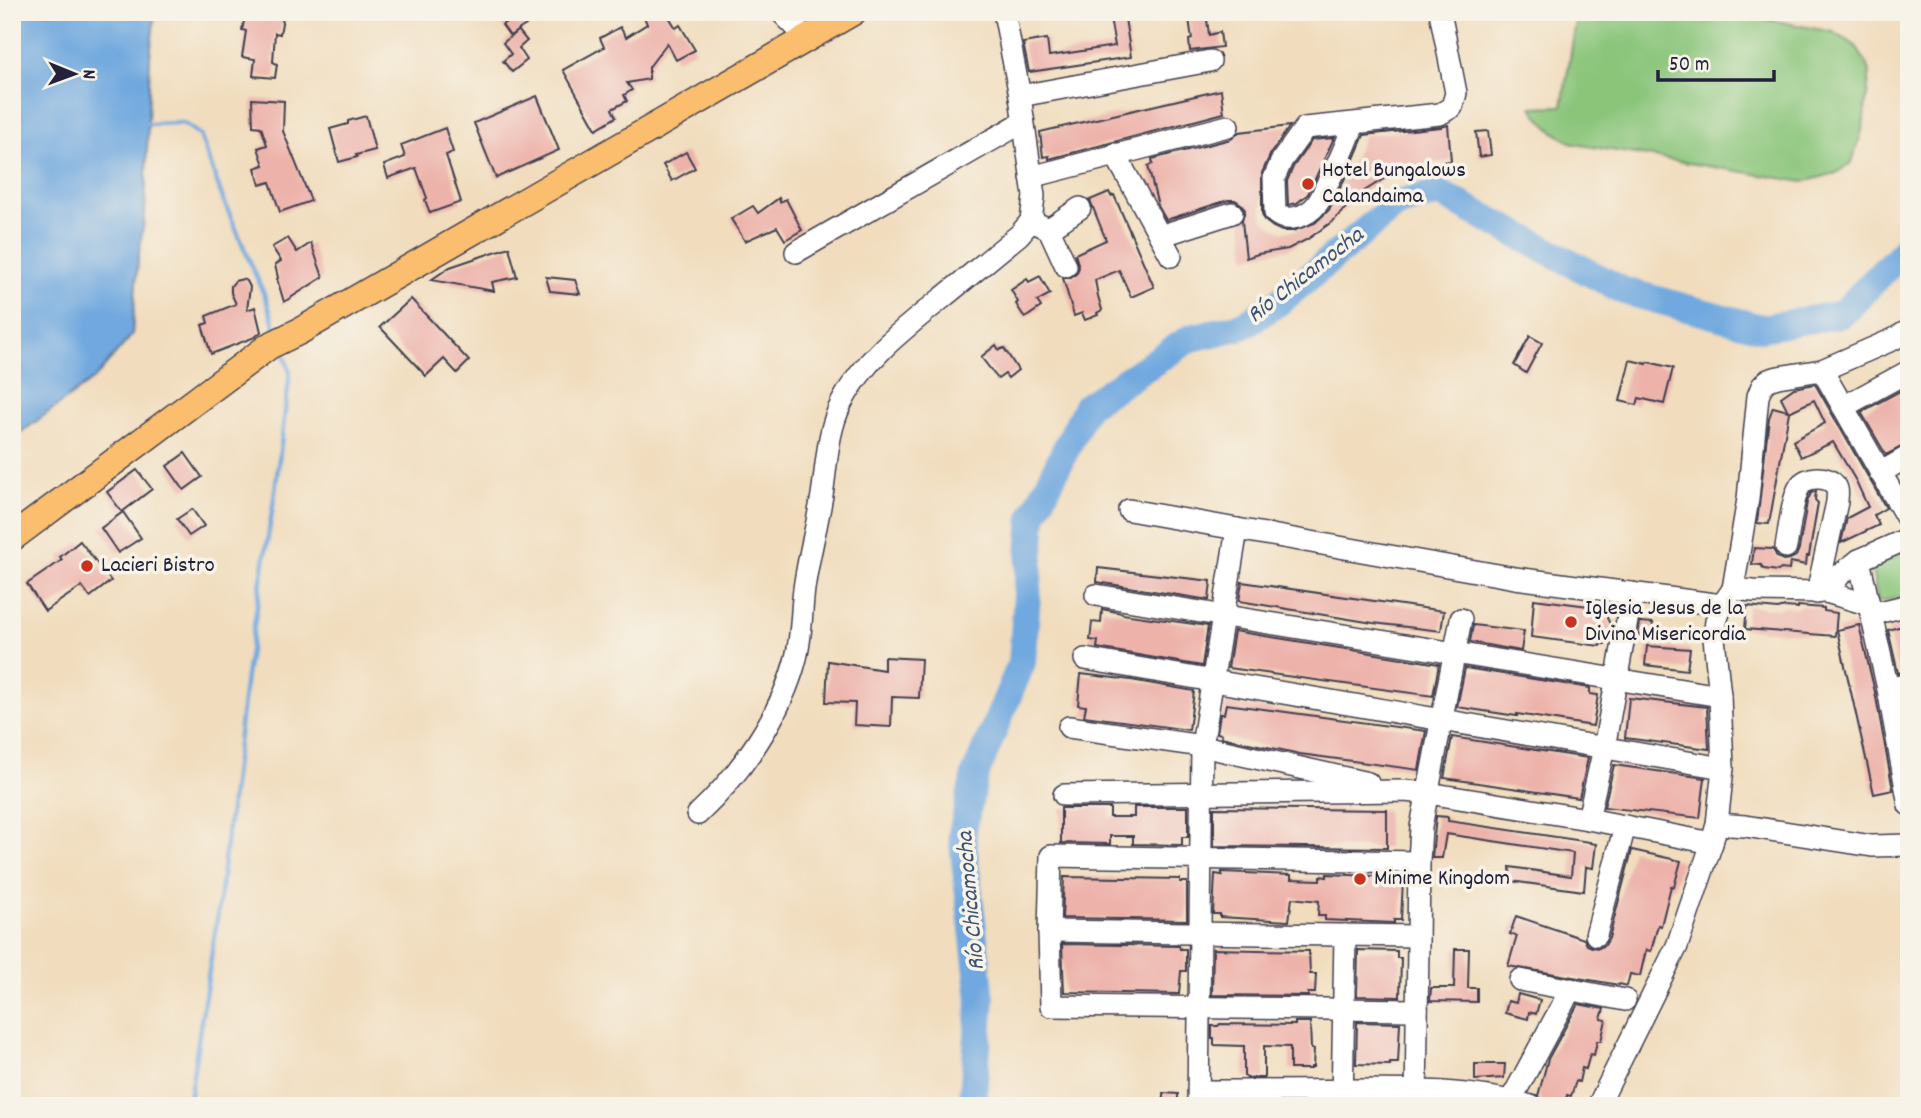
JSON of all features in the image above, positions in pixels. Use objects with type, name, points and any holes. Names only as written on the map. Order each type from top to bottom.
[{"type":"main road","points":[[12,538],[269,346],[300,331],[853,12]]},
{"type":"street","points":[[781,12],[808,39]]},
{"type":"street","points":[[1004,12],[1040,225],[1066,265]]},
{"type":"street","points":[[1354,124],[1337,166],[1317,204],[1303,215],[1292,219],[1280,218],[1275,214],[1274,178],[1282,160],[1305,128],[1440,114],[1452,107],[1456,93],[1440,12]]},
{"type":"street","points":[[1020,96],[1210,61]]},
{"type":"street","points":[[796,252],[1023,122]]},
{"type":"street","points":[[1031,177],[1228,126]]},
{"type":"street","points":[[1115,154],[1171,256]]},
{"type":"street","points":[[698,814],[720,794],[768,724],[796,659],[804,590],[831,431],[846,395],[864,368],[897,334],[1019,235],[1080,208]]},
{"type":"street","points":[[1160,236],[1233,213]]},
{"type":"street","points":[[1598,1106],[1677,946],[1714,833],[1723,768],[1714,638],[1716,621],[1727,597],[1748,499],[1758,396],[1762,386],[1777,377],[1822,370],[1909,330]]},
{"type":"street","points":[[1822,370],[1909,522]]},
{"type":"street","points":[[1843,407],[1909,371]]},
{"type":"street","points":[[1880,473],[1909,456]]},
{"type":"street","points":[[1786,547],[1801,485],[1811,479],[1829,480],[1837,490],[1837,502],[1821,592]]},
{"type":"street","points":[[1129,510],[1515,578],[1632,593],[1727,597],[1753,591],[1821,592],[1871,610],[1909,606]]},
{"type":"street","points":[[1237,529],[1202,746],[1198,1098],[1416,1098],[1465,1093],[1521,1103],[1571,989]]},
{"type":"street","points":[[1821,592],[1859,560],[1909,538]]},
{"type":"street","points":[[1859,560],[1904,754],[1909,804]]},
{"type":"street","points":[[1588,819],[1604,748],[1632,593]]},
{"type":"street","points":[[1096,595],[1720,696]]},
{"type":"street","points":[[1416,1098],[1421,827],[1461,619]]},
{"type":"street","points":[[1085,659],[1723,768]]},
{"type":"street","points":[[1888,689],[1909,684]]},
{"type":"street","points":[[1069,727],[1202,746],[1404,791]]},
{"type":"street","points":[[1064,795],[1404,791],[1625,826],[1714,833],[1745,826],[1872,846],[1909,845]]},
{"type":"street","points":[[1596,935],[1625,826]]},
{"type":"street","points":[[1417,1010],[1051,1006],[1049,931],[1051,856],[1419,862]]},
{"type":"street","points":[[1049,931],[1418,936]]},
{"type":"street","points":[[1342,1098],[1345,935]]},
{"type":"street","points":[[1520,980],[1625,1000]]},
{"type":"green space","points":[[1567,12],[1729,12],[1833,32],[1856,46],[1870,71],[1863,127],[1852,162],[1836,173],[1803,182],[1568,141],[1545,124],[1532,107],[1562,106],[1577,16]]},
{"type":"green space","points":[[1909,548],[1909,595],[1878,602],[1872,569]]},
{"type":"water","points":[[12,12],[155,12],[150,57],[145,214],[132,335],[95,378],[12,439]]},
{"type":"building","points":[[246,12],[284,12],[280,34],[275,33],[275,78],[253,76],[255,59],[242,57],[246,31],[242,30]]},
{"type":"building","points":[[642,12],[666,12],[676,28],[680,25],[695,50],[676,60],[667,43],[649,67],[649,79],[627,83],[632,90],[624,95],[627,101],[612,109],[616,117],[596,129],[563,70],[604,47],[600,38],[620,27],[626,37],[647,24]]},
{"type":"building","points":[[1109,12],[1124,12],[1131,57],[1029,72],[1023,43],[1047,39],[1049,56],[1115,46]]},
{"type":"building","points":[[1188,12],[1206,12],[1209,35],[1220,32],[1222,47],[1190,51],[1189,40],[1192,39]]},
{"type":"building","points":[[518,13],[526,25],[518,30],[527,41],[519,48],[527,60],[512,72],[503,61],[511,54],[503,43],[517,31],[510,36],[502,25]]},
{"type":"building","points":[[1221,90],[1224,113],[1049,159],[1049,156],[1043,157],[1040,132]]},
{"type":"building","points":[[537,96],[559,150],[496,178],[474,123]]},
{"type":"building","points":[[252,99],[284,101],[283,131],[311,201],[280,212],[270,182],[260,185],[255,168],[264,165],[258,148],[267,145],[261,127],[253,126]]},
{"type":"building","points":[[366,116],[375,150],[339,162],[330,129]]},
{"type":"building","points":[[1448,125],[1451,161],[1395,172],[1358,195],[1333,221],[1308,239],[1288,249],[1246,258],[1242,221],[1245,210],[1241,204],[1228,200],[1166,220],[1158,206],[1148,166],[1153,164],[1152,159],[1231,139],[1239,132],[1290,126],[1271,153],[1262,173],[1262,213],[1264,220],[1273,227],[1282,231],[1293,231],[1315,223],[1329,210],[1364,135]]},
{"type":"building","points":[[445,128],[453,152],[446,155],[461,202],[430,213],[416,168],[388,178],[384,165],[405,157],[401,145]]},
{"type":"building","points":[[1488,131],[1491,155],[1479,157],[1476,132]]},
{"type":"building","points":[[1334,138],[1308,194],[1297,203],[1288,205],[1287,181],[1293,167],[1312,140]]},
{"type":"building","points":[[686,152],[695,168],[672,181],[663,165]]},
{"type":"building","points":[[1109,192],[1111,196],[1114,195],[1154,287],[1131,297],[1119,270],[1095,280],[1102,310],[1098,315],[1085,320],[1082,313],[1074,316],[1063,278],[1071,278],[1077,273],[1079,267],[1075,254],[1106,240],[1090,200]]},
{"type":"building","points":[[779,198],[780,202],[786,199],[802,230],[785,240],[777,227],[745,241],[731,219],[753,206],[758,213]]},
{"type":"building","points":[[288,238],[297,252],[311,243],[323,277],[284,302],[275,265],[281,261],[272,247]]},
{"type":"building","points":[[509,247],[517,277],[492,282],[494,291],[431,280],[450,267]]},
{"type":"building","points":[[1040,276],[1050,294],[1037,301],[1041,307],[1025,318],[1011,290],[1027,279],[1029,282]]},
{"type":"building","points":[[546,277],[575,280],[580,294],[550,291]]},
{"type":"building","points":[[243,279],[250,287],[247,310],[255,307],[261,332],[255,337],[211,354],[202,325],[208,323],[206,316],[236,304],[231,286],[235,281]]},
{"type":"building","points":[[411,299],[469,361],[457,373],[444,359],[426,376],[380,327]]},
{"type":"building","points":[[1530,336],[1542,343],[1526,373],[1514,365]]},
{"type":"building","points":[[996,345],[999,350],[1004,348],[1018,370],[1008,378],[1005,374],[998,379],[981,357]]},
{"type":"building","points":[[1630,360],[1673,368],[1664,404],[1639,398],[1637,405],[1620,401]]},
{"type":"building","points":[[1815,384],[1886,508],[1874,515],[1879,525],[1841,543],[1847,518],[1868,507],[1833,442],[1801,457],[1793,441],[1825,423],[1814,400],[1789,412],[1769,524],[1757,523],[1769,418],[1773,407],[1788,411],[1781,397],[1794,388]]},
{"type":"building","points":[[1909,386],[1909,443],[1886,455],[1861,412]]},
{"type":"building","points":[[185,453],[202,477],[184,490],[167,466]]},
{"type":"building","points":[[137,470],[152,489],[122,512],[107,492]]},
{"type":"building","points":[[1816,491],[1815,500],[1818,503],[1806,565],[1790,562],[1789,570],[1778,571],[1752,564],[1754,548],[1773,549],[1777,557],[1783,560],[1796,556],[1807,502],[1811,493]]},
{"type":"building","points":[[192,509],[204,526],[189,536],[177,519]]},
{"type":"building","points":[[123,512],[141,538],[118,553],[101,528]]},
{"type":"building","points":[[80,541],[111,581],[90,597],[82,586],[45,611],[27,584],[62,560],[60,557]]},
{"type":"building","points":[[1098,568],[1211,581],[1209,600],[1097,582]]},
{"type":"building","points":[[1242,582],[1444,611],[1441,631],[1239,601]]},
{"type":"building","name":"Iglesia Jesus de la Divina Misericordia","points":[[1534,599],[1604,608],[1603,610],[1608,611],[1607,618],[1612,628],[1606,636],[1605,644],[1600,646],[1531,637]]},
{"type":"building","points":[[1747,606],[1778,609],[1798,606],[1824,608],[1824,611],[1837,613],[1835,636],[1745,629]]},
{"type":"building","points":[[1102,609],[1208,626],[1202,666],[1097,648],[1098,641],[1090,640],[1092,622],[1101,623]]},
{"type":"building","points":[[1640,622],[1653,623],[1651,637],[1638,635]]},
{"type":"building","points":[[1909,624],[1909,671],[1898,673],[1888,630]]},
{"type":"building","points":[[1473,625],[1524,631],[1521,651],[1470,642]]},
{"type":"building","points":[[1859,625],[1875,692],[1893,790],[1874,794],[1837,630]]},
{"type":"building","points":[[1234,631],[1439,664],[1433,696],[1228,668]]},
{"type":"building","points":[[1647,646],[1690,649],[1687,670],[1645,665]]},
{"type":"building","points":[[884,657],[921,659],[919,698],[892,697],[891,727],[854,725],[855,703],[826,702],[828,661],[884,670]]},
{"type":"building","points":[[1465,668],[1590,688],[1590,694],[1598,695],[1593,726],[1457,707]]},
{"type":"building","points":[[1081,674],[1194,691],[1189,730],[1084,716],[1086,706],[1078,705]]},
{"type":"building","points":[[1629,698],[1707,707],[1709,749],[1625,738]]},
{"type":"building","points":[[1226,704],[1426,731],[1419,770],[1300,754],[1221,737],[1222,734],[1217,733],[1220,714],[1224,714]]},
{"type":"building","points":[[1452,737],[1588,758],[1579,798],[1444,778]]},
{"type":"building","points":[[1614,765],[1705,778],[1700,818],[1604,807]]},
{"type":"building","points":[[1134,807],[1188,807],[1188,837],[1182,837],[1182,845],[1133,844],[1133,836],[1110,836],[1110,844],[1061,843],[1061,808],[1110,808],[1110,817],[1134,817]]},
{"type":"building","points":[[1214,808],[1387,810],[1387,848],[1214,846]]},
{"type":"building","points":[[1436,816],[1448,817],[1448,821],[1596,844],[1593,868],[1586,867],[1584,891],[1511,881],[1510,867],[1571,876],[1573,853],[1446,834],[1442,858],[1432,858]]},
{"type":"building","points":[[1632,850],[1681,861],[1674,887],[1671,886],[1661,926],[1658,925],[1651,951],[1646,950],[1640,976],[1630,974],[1627,986],[1508,966],[1517,936],[1510,934],[1516,916],[1584,939],[1587,945],[1592,947],[1605,945]]},
{"type":"building","points":[[1222,872],[1291,875],[1291,879],[1320,880],[1320,876],[1327,877],[1327,874],[1396,877],[1396,880],[1403,881],[1401,920],[1394,920],[1394,923],[1325,920],[1325,916],[1318,916],[1319,901],[1292,898],[1289,921],[1220,917],[1220,914],[1213,914],[1215,874],[1222,875]]},
{"type":"building","points":[[1064,877],[1180,879],[1180,882],[1187,882],[1187,920],[1062,918]]},
{"type":"building","points":[[1062,944],[1179,946],[1180,949],[1186,949],[1186,971],[1181,971],[1179,994],[1064,992]]},
{"type":"building","points":[[1213,949],[1309,951],[1310,974],[1316,974],[1315,993],[1308,993],[1308,996],[1212,995]]},
{"type":"building","points":[[1455,949],[1469,949],[1468,988],[1477,988],[1477,1002],[1430,1001],[1431,988],[1454,988]]},
{"type":"building","points":[[1358,950],[1397,951],[1397,958],[1401,958],[1400,997],[1357,996]]},
{"type":"building","points":[[1518,994],[1540,1000],[1536,1014],[1529,1012],[1528,1019],[1505,1013],[1508,1001],[1516,1003]]},
{"type":"building","points":[[1578,1004],[1604,1009],[1601,1019],[1606,1020],[1601,1041],[1597,1041],[1594,1055],[1590,1054],[1586,1069],[1582,1068],[1579,1082],[1576,1081],[1571,1096],[1567,1095],[1565,1106],[1544,1104],[1538,1096],[1548,1059]]},
{"type":"building","points":[[1295,1022],[1310,1022],[1311,1049],[1314,1049],[1311,1069],[1290,1069],[1290,1047],[1264,1046],[1264,1078],[1247,1078],[1244,1076],[1244,1046],[1214,1045],[1212,1038],[1212,1026],[1220,1024],[1295,1025]]},
{"type":"building","points":[[1357,1022],[1400,1023],[1398,1063],[1356,1064]]},
{"type":"building","points":[[1475,1064],[1505,1064],[1504,1078],[1475,1080]]},
{"type":"building","points":[[1163,1093],[1178,1094],[1178,1106],[1163,1106]]},
{"type":"waterway","points":[[148,124],[183,123],[200,135],[277,333]]},
{"type":"waterway","name":"Río Chicamocha","points":[[972,1106],[981,999],[962,834],[975,775],[1022,662],[1033,516],[1087,406],[1191,338],[1242,326],[1279,302],[1397,204],[1439,193],[1624,291],[1761,328],[1842,314],[1909,245]]},
{"type":"waterway","points":[[188,1106],[217,919],[246,676],[274,499],[290,372],[282,348]]},
{"type":"place","name":"Hotel Bungalows Calandaima","points":[[1308,184]]},
{"type":"place","name":"Lacieri Bistro","points":[[87,566]]},
{"type":"place","name":"Iglesia Jesus de la Divina Misericordia","points":[[1571,622]]},
{"type":"place","name":"Minime Kingdom","points":[[1360,879]]}]
